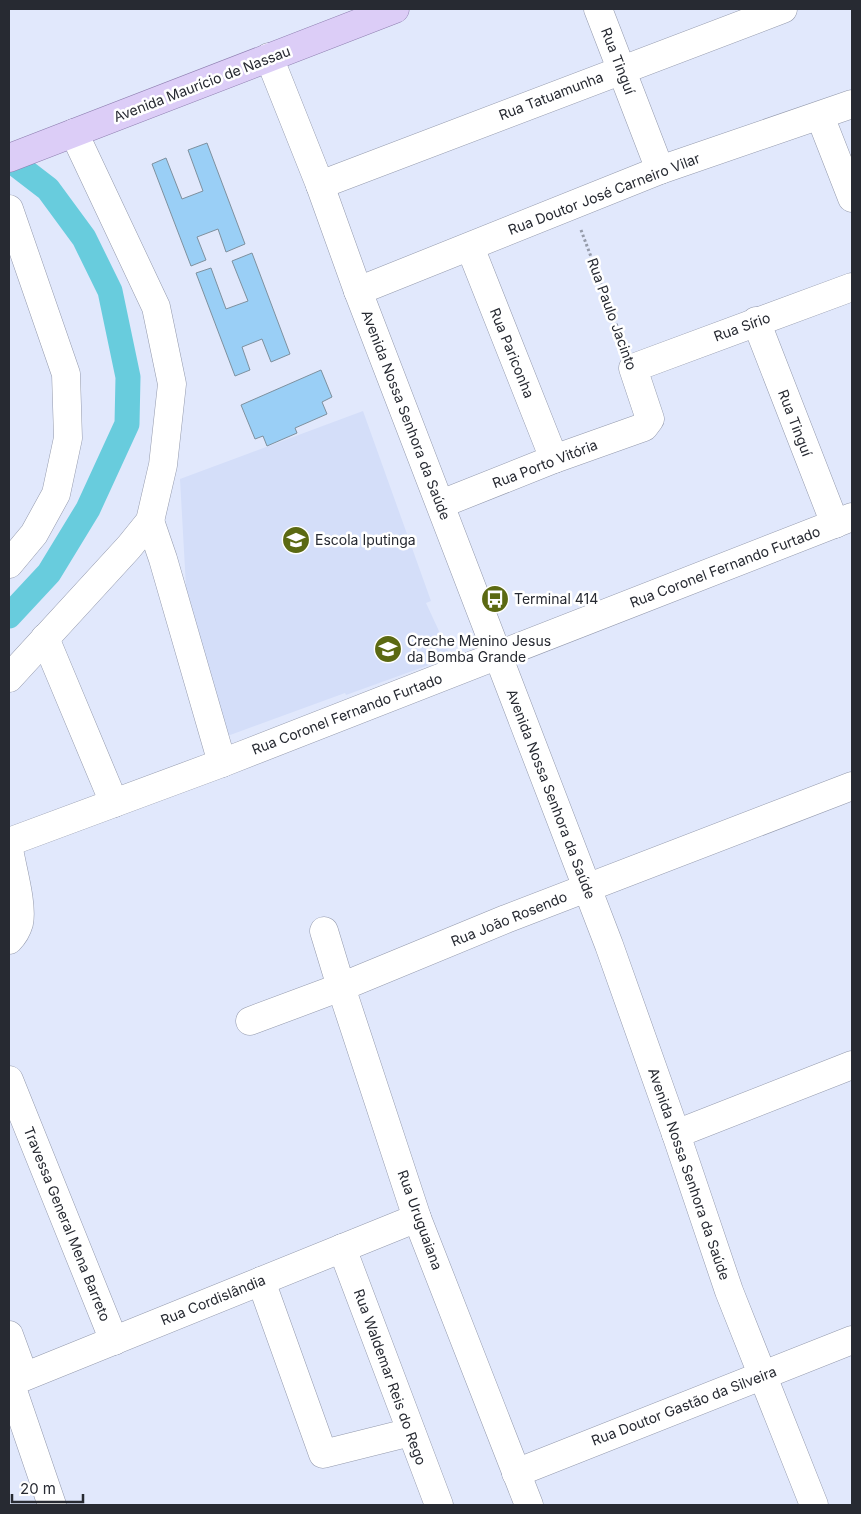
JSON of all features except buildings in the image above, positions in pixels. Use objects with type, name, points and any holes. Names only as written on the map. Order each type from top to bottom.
[{"type":"main road","name":"Avenida Maurício de Nassau","points":[[9,158],[395,9]]},
{"type":"street","name":"Rua Tinguí","points":[[598,9],[660,170]]},
{"type":"street","name":"Rua Tatuamunha","points":[[320,185],[783,9]]},
{"type":"street","name":"Avenida Nossa Senhora da Saúde","points":[[269,57],[320,185],[358,291],[587,888],[676,1134],[729,1291],[814,1505]]},
{"type":"street","name":"Rua Doutor José Carneiro Vilar","points":[[358,291],[660,170],[852,104]]},
{"type":"street","points":[[820,116],[852,198]]},
{"type":"street","points":[[9,678],[129,547],[150,521],[163,465],[172,384],[156,307],[69,135]]},
{"type":"street","points":[[9,209],[66,374],[68,438],[56,494],[34,534],[9,564]]},
{"type":"street","name":"Rua Pariconha","points":[[470,247],[554,459]]},
{"type":"street","name":"Rua Sírio","points":[[633,368],[852,287]]},
{"type":"street","name":"Rua Tinguí","points":[[756,322],[844,520]]},
{"type":"street","name":"Rua Paulo Jacinto","points":[[633,368],[650,419],[648,423]]},
{"type":"street","name":"Rua Porto Vitória","points":[[441,504],[554,459],[644,427],[648,423]]},
{"type":"street","name":"Rua Coronel Fernando Furtado","points":[[9,842],[222,763],[844,520]]},
{"type":"street","points":[[150,521],[163,559],[222,763]]},
{"type":"street","points":[[45,638],[114,804]]},
{"type":"street","name":"Rua João Rosendo","points":[[250,1021],[852,786]]},
{"type":"street","points":[[9,849],[19,907],[19,923],[15,934],[9,940]]},
{"type":"street","name":"Rua Uruguaiana","points":[[324,931],[417,1218],[529,1505]]},
{"type":"street","points":[[676,1134],[852,1065]]},
{"type":"street","name":"Travessa General Mena Barreto","points":[[9,1080],[16,1114],[114,1341]]},
{"type":"street","name":"Rua Cordislândia","points":[[14,1380],[417,1218]]},
{"type":"street","name":"Rua Waldemar Reis do Rego","points":[[342,1248],[439,1505]]},
{"type":"street","points":[[261,1281],[323,1454],[411,1432]]},
{"type":"street","points":[[9,1335],[14,1380],[52,1505]]},
{"type":"street","name":"Rua Doutor Gastão da Silveira","points":[[516,1473],[852,1340]]},
{"type":"path","name":"Rua Paulo Jacinto","points":[[572,206],[633,368]]},
{"type":"shaded area","name":"Escola Iputinga","points":[[363,411],[431,601],[426,603],[451,657],[222,738],[188,623],[180,479]]},
{"type":"waterway","points":[[9,159],[48,189],[84,238],[110,291],[128,377],[127,424],[88,509],[49,573],[9,616]]},
{"type":"place","name":"Escola Iputinga","points":[[296,540]]},
{"type":"place","name":"Terminal 414","points":[[495,599]]},
{"type":"place","name":"Creche Menino Jesus da Bomba Grande","points":[[388,649]]}]
